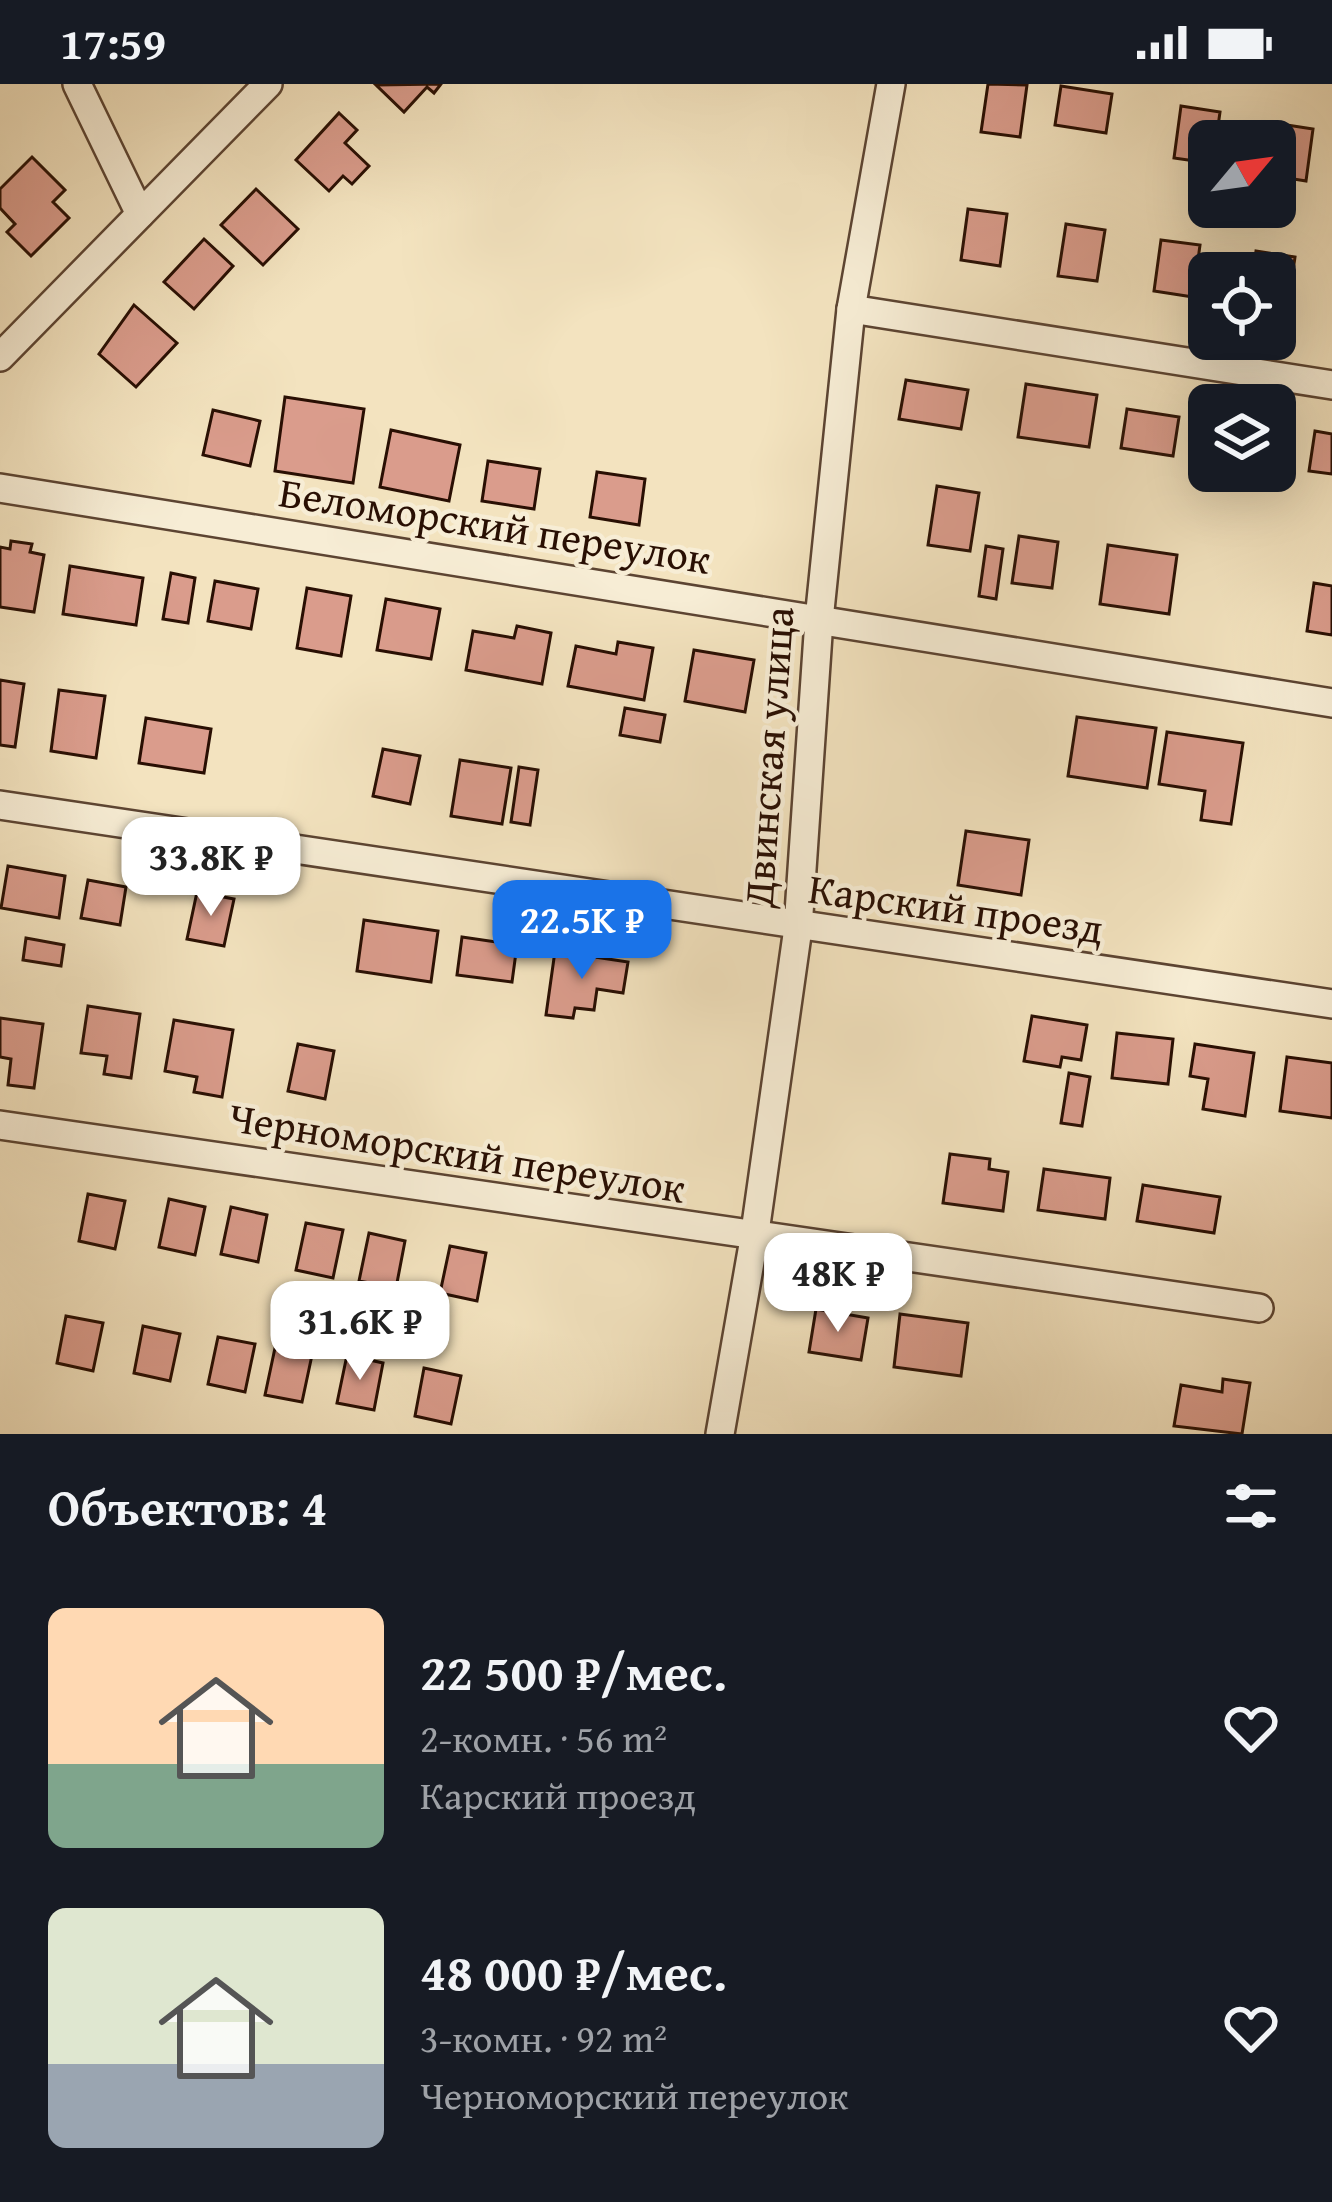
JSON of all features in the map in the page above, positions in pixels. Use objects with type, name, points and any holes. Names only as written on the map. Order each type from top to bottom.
[{"type":"street","points":[[77,84],[140,214]]},
{"type":"street","points":[[0,357],[268,84]]},
{"type":"street","name":"Двинская улица","points":[[719,1434],[754,1239],[799,928],[819,620],[851,309],[891,84]]},
{"type":"street","points":[[851,309],[1332,385]]},
{"type":"street","name":"Беломорский переулок","points":[[0,488],[1332,703]]},
{"type":"street","name":"Карский проезд","points":[[0,805],[1332,1004]]},
{"type":"street","name":"Черноморский переулок","points":[[0,1125],[754,1239],[1259,1308]]},
{"type":"building","points":[[441,84],[434,93],[427,87],[404,112],[376,85]]},
{"type":"building","points":[[988,84],[1027,85],[1020,137],[981,132]]},
{"type":"building","points":[[1061,86],[1112,94],[1106,133],[1055,125]]},
{"type":"building","points":[[1181,106],[1220,112],[1219,120],[1188,120],[1188,160],[1174,158]]},
{"type":"building","points":[[339,113],[357,130],[345,143],[369,166],[352,184],[343,176],[329,191],[296,160]]},
{"type":"building","points":[[1296,126],[1313,129],[1306,181],[1296,179]]},
{"type":"building","points":[[32,157],[65,190],[53,202],[69,218],[31,256],[7,232],[15,224],[0,208],[0,189]]},
{"type":"building","points":[[256,189],[298,229],[263,265],[221,225]]},
{"type":"building","points":[[968,209],[1007,214],[1000,266],[961,260]]},
{"type":"building","points":[[1066,224],[1105,230],[1097,281],[1058,276]]},
{"type":"building","points":[[204,239],[233,266],[194,309],[164,282]]},
{"type":"building","points":[[1161,240],[1200,245],[1199,252],[1188,252],[1188,296],[1154,291]]},
{"type":"building","points":[[134,305],[177,343],[136,387],[99,354]]},
{"type":"building","points":[[906,380],[968,390],[961,429],[899,419]]},
{"type":"building","points":[[1026,384],[1097,395],[1089,447],[1018,437]]},
{"type":"building","points":[[285,397],[364,409],[353,483],[275,471]]},
{"type":"building","points":[[1127,409],[1179,417],[1173,456],[1121,448]]},
{"type":"building","points":[[213,410],[260,421],[250,466],[203,455]]},
{"type":"building","points":[[391,430],[460,445],[449,501],[380,487]]},
{"type":"building","points":[[1315,431],[1332,434],[1332,474],[1309,471]]},
{"type":"building","points":[[488,461],[540,469],[534,509],[482,501]]},
{"type":"building","points":[[597,472],[645,479],[639,525],[590,517]]},
{"type":"building","points":[[937,486],[979,493],[970,551],[928,545]]},
{"type":"building","points":[[1019,536],[1058,542],[1052,588],[1012,583]]},
{"type":"building","points":[[11,541],[32,544],[30,552],[44,555],[34,612],[0,607],[0,547],[10,549]]},
{"type":"building","points":[[1108,545],[1177,555],[1169,614],[1100,604]]},
{"type":"building","points":[[986,546],[1003,549],[996,599],[979,596]]},
{"type":"building","points":[[70,566],[143,578],[136,625],[63,614]]},
{"type":"building","points":[[171,573],[195,578],[188,623],[163,619]]},
{"type":"building","points":[[215,581],[258,589],[251,629],[208,621]]},
{"type":"building","points":[[1314,583],[1332,586],[1332,635],[1307,631]]},
{"type":"building","points":[[307,588],[351,596],[341,656],[297,648]]},
{"type":"building","points":[[386,599],[440,609],[431,659],[377,650]]},
{"type":"building","points":[[517,626],[551,633],[542,684],[466,670],[473,631],[514,638]]},
{"type":"building","points":[[618,642],[653,648],[644,700],[568,686],[576,646],[616,654]]},
{"type":"building","points":[[694,650],[754,660],[745,712],[685,701]]},
{"type":"building","points":[[0,680],[24,684],[15,747],[0,745]]},
{"type":"building","points":[[59,690],[105,696],[96,758],[51,751]]},
{"type":"building","points":[[625,708],[665,715],[660,742],[620,735]]},
{"type":"building","points":[[1077,717],[1156,728],[1147,788],[1068,776]]},
{"type":"building","points":[[146,718],[211,729],[204,773],[139,763]]},
{"type":"building","points":[[1167,732],[1243,743],[1231,824],[1201,820],[1205,791],[1159,784]]},
{"type":"building","points":[[383,749],[420,756],[410,804],[373,796]]},
{"type":"building","points":[[460,760],[511,768],[502,824],[451,816]]},
{"type":"building","points":[[519,767],[538,770],[530,825],[511,822]]},
{"type":"building","points":[[966,831],[1029,840],[1021,895],[958,885]]},
{"type":"building","points":[[8,866],[65,876],[59,918],[1,908]]},
{"type":"building","points":[[88,880],[126,887],[120,925],[81,918]]},
{"type":"building","points":[[197,892],[234,899],[224,946],[187,939]]},
{"type":"building","points":[[364,920],[438,931],[431,982],[357,971]]},
{"type":"building","points":[[462,937],[517,945],[512,982],[457,975]]},
{"type":"building","points":[[26,938],[64,945],[61,966],[23,960]]},
{"type":"building","points":[[555,951],[628,962],[623,993],[597,989],[594,1010],[575,1008],[573,1018],[546,1015]]},
{"type":"building","points":[[88,1006],[140,1014],[131,1078],[104,1074],[107,1056],[81,1053]]},
{"type":"building","points":[[1032,1016],[1087,1025],[1081,1060],[1062,1057],[1060,1067],[1024,1061]]},
{"type":"building","points":[[0,1018],[43,1024],[34,1088],[8,1085],[11,1059],[0,1057]]},
{"type":"building","points":[[174,1020],[233,1030],[222,1097],[194,1092],[197,1077],[165,1071]]},
{"type":"building","points":[[1117,1033],[1173,1039],[1168,1084],[1112,1078]]},
{"type":"building","points":[[298,1044],[334,1051],[325,1099],[288,1091]]},
{"type":"building","points":[[1195,1044],[1254,1053],[1245,1116],[1203,1109],[1208,1079],[1190,1076]]},
{"type":"building","points":[[1287,1057],[1332,1063],[1332,1118],[1280,1111]]},
{"type":"building","points":[[1069,1073],[1090,1077],[1082,1126],[1061,1123]]},
{"type":"building","points":[[950,1154],[990,1159],[989,1169],[1008,1172],[1003,1211],[943,1203]]},
{"type":"building","points":[[1044,1169],[1110,1178],[1105,1219],[1038,1210]]},
{"type":"building","points":[[1143,1185],[1220,1197],[1214,1233],[1137,1221]]},
{"type":"building","points":[[88,1194],[125,1201],[115,1249],[79,1241]]},
{"type":"building","points":[[169,1199],[205,1207],[195,1255],[159,1247]]},
{"type":"building","points":[[231,1207],[267,1215],[258,1262],[221,1254]]},
{"type":"building","points":[[306,1223],[343,1230],[333,1278],[296,1270]]},
{"type":"building","points":[[369,1233],[405,1241],[396,1288],[359,1281]]},
{"type":"building","points":[[450,1246],[486,1253],[477,1301],[440,1293]]},
{"type":"building","points":[[816,1309],[868,1318],[861,1360],[809,1352]]},
{"type":"building","points":[[900,1314],[968,1323],[961,1376],[894,1367]]},
{"type":"building","points":[[66,1316],[103,1323],[93,1371],[57,1363]]},
{"type":"building","points":[[143,1326],[180,1334],[170,1381],[134,1373]]},
{"type":"building","points":[[218,1337],[255,1344],[245,1392],[208,1384]]},
{"type":"building","points":[[275,1348],[312,1355],[302,1402],[265,1395]]},
{"type":"building","points":[[347,1355],[383,1363],[374,1410],[337,1403]]},
{"type":"building","points":[[424,1368],[461,1376],[451,1424],[415,1416]]},
{"type":"building","points":[[1223,1379],[1250,1383],[1242,1434],[1174,1426],[1181,1385],[1222,1392]]}]
